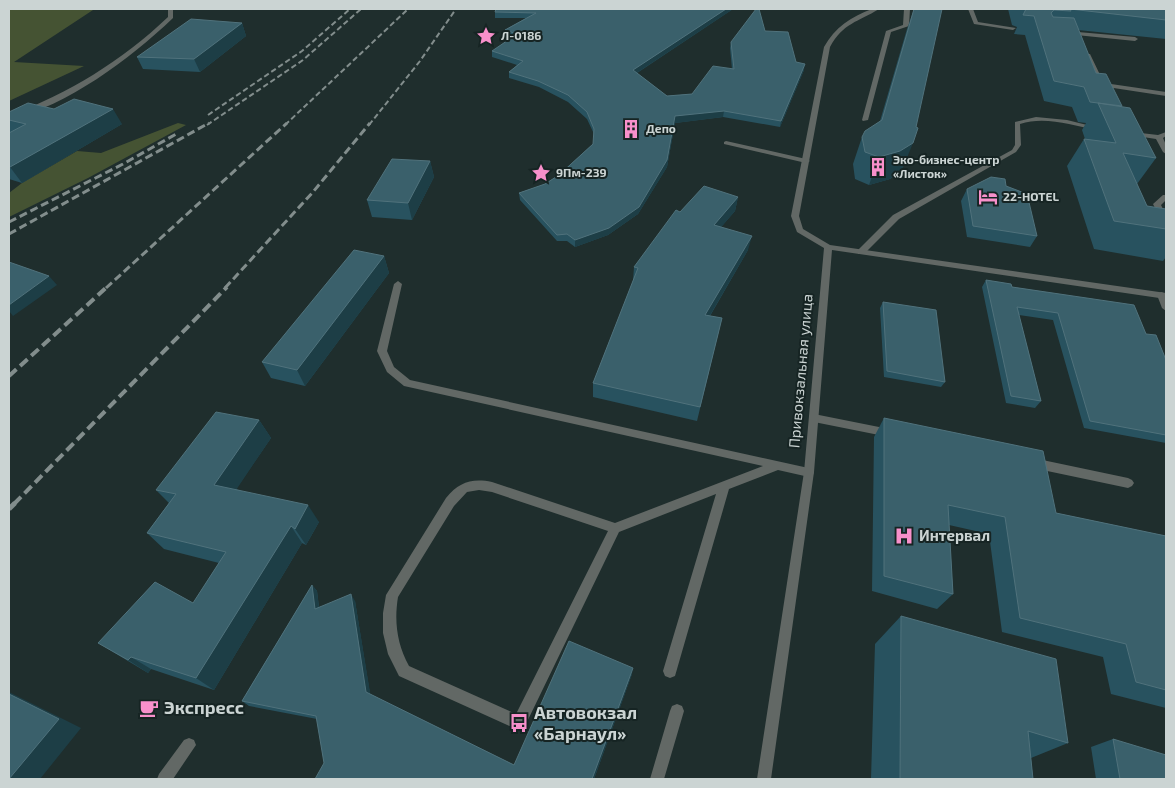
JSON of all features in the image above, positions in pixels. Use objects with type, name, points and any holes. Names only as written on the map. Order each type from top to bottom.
[{"type":"street","points":[[9,118],[41,107],[109,68],[149,40],[171,17],[170,9]]},
{"type":"street","points":[[876,9],[842,25],[832,35],[827,46],[796,216],[800,230],[828,247],[1164,296],[1166,308]]},
{"type":"street","points":[[865,120],[890,31],[906,26],[907,9]]},
{"type":"street","points":[[971,9],[976,23],[1013,28]]},
{"type":"street","points":[[1068,33],[1079,36],[1135,39]]},
{"type":"street","points":[[1084,47],[1100,80],[1109,86],[1166,94]]},
{"type":"street","points":[[861,252],[896,216],[1014,151],[1018,145],[1017,123],[1028,118],[1044,119],[1102,129]]},
{"type":"street","points":[[1121,132],[1162,136],[1166,152]]},
{"type":"street","points":[[726,143],[806,161]]},
{"type":"street","points":[[1166,197],[1157,204],[1166,222]]},
{"type":"street","name":"Привокзальная улица","points":[[764,779],[808,472],[828,247]]},
{"type":"street","points":[[398,284],[382,351],[390,369],[407,384],[808,472]]},
{"type":"street","points":[[814,418],[900,436]]},
{"type":"street","points":[[1024,461],[1128,483]]},
{"type":"street","points":[[615,528],[519,723],[404,671],[395,654],[390,634],[392,595],[450,502],[458,491],[466,486],[478,483],[615,528],[778,464]]},
{"type":"street","points":[[670,670],[724,486]]},
{"type":"street","points":[[657,779],[677,711]]},
{"type":"street","points":[[164,779],[189,745]]},
{"type":"green space","points":[[9,9],[93,10],[14,62],[84,66],[9,101]]},
{"type":"green space","points":[[178,123],[186,125],[88,178],[9,217],[9,193],[22,183],[77,151],[101,153]]},
{"type":"building","name":"Депо","points":[[496,9],[726,9],[633,70],[667,96],[692,94],[713,66],[734,69],[731,42],[756,9],[759,9],[765,31],[788,32],[796,62],[805,64],[781,121],[724,111],[675,116],[667,160],[639,207],[609,228],[575,240],[567,234],[557,235],[519,193],[545,184],[559,175],[593,144],[594,129],[587,112],[568,95],[538,81],[509,72],[523,61],[492,51],[517,34],[505,30],[536,13],[495,12]]},
{"type":"building","points":[[914,9],[942,9],[916,127],[918,128],[913,143],[900,151],[879,157],[865,152],[862,137],[865,131],[882,120]]},
{"type":"building","points":[[1026,9],[1070,9],[1071,11],[1054,10],[1051,13],[1053,17],[1074,18],[1096,73],[1106,74],[1122,106],[1090,102],[1084,87],[1054,81],[1034,16],[1023,15]]},
{"type":"building","points":[[1070,9],[1166,9],[1166,20]]},
{"type":"building","points":[[191,19],[242,23],[194,59],[137,57]]},
{"type":"building","points":[[74,99],[113,109],[10,167],[9,133],[26,124],[9,120],[9,112],[28,103],[54,109]]},
{"type":"building","points":[[1098,103],[1130,108],[1156,158],[1123,153],[1147,206],[1166,209],[1166,229],[1114,221],[1084,139],[1116,143]]},
{"type":"building","points":[[392,159],[430,161],[408,203],[367,200]]},
{"type":"building","points":[[991,177],[1005,179],[1006,186],[1027,194],[1037,236],[973,226],[967,189]]},
{"type":"building","points":[[704,186],[738,197],[714,225],[752,236],[705,315],[722,318],[700,407],[593,383],[638,268],[634,267],[676,210],[680,212]]},
{"type":"building","points":[[354,250],[384,256],[297,370],[262,362]]},
{"type":"building","points":[[9,262],[49,276],[9,305]]},
{"type":"building","points":[[986,280],[1011,284],[1012,287],[1134,305],[1146,334],[1156,335],[1166,360],[1166,435],[1090,421],[1058,313],[1017,307],[1041,401],[1011,396]]},
{"type":"building","points":[[883,302],[936,310],[945,382],[887,371]]},
{"type":"building","points":[[216,412],[259,420],[214,485],[308,505],[295,529],[291,526],[196,678],[131,657],[128,660],[98,643],[155,582],[193,603],[226,552],[147,533],[176,494],[156,490]]},
{"type":"building","points":[[884,418],[1043,451],[1056,513],[1166,536],[1166,690],[1136,682],[1126,644],[1020,618],[1005,517],[948,505],[953,594],[884,576]]},
{"type":"building","points":[[312,585],[315,609],[351,594],[366,692],[514,765],[569,641],[633,668],[592,779],[315,779],[324,763],[316,716],[242,701]]},
{"type":"building","points":[[901,616],[1056,659],[1068,743],[1028,731],[1033,779],[900,779]]},
{"type":"building","points":[[9,694],[59,719],[9,779]]},
{"type":"building","points":[[1113,739],[1166,755],[1166,779],[1120,779]]},
{"type":"railway","points":[[208,115],[302,51],[350,9]]},
{"type":"railway","points":[[207,125],[303,60],[361,9]]},
{"type":"railway","points":[[285,125],[408,9]]},
{"type":"railway","points":[[369,125],[420,61],[456,9]]},
{"type":"railway","points":[[9,234],[209,123]]},
{"type":"railway","points":[[106,288],[287,123]]},
{"type":"railway","points":[[225,288],[313,192],[370,123]]},
{"type":"railway","points":[[9,222],[123,164],[178,133]]},
{"type":"railway","points":[[9,376],[107,287]]},
{"type":"railway","points":[[14,504],[227,287]]},
{"type":"railway","points":[[9,509],[14,504]]},
{"type":"place","name":"Л-0186","points":[[486,36]]},
{"type":"place","name":"Депо","points":[[631,129]]},
{"type":"place","name":"Эко-бизнес-центр «Листок»","points":[[878,167]]},
{"type":"place","name":"9Пм-239","points":[[541,173]]},
{"type":"place","name":"22-HOTEL","points":[[988,197]]},
{"type":"place","name":"Интервал","points":[[904,536]]},
{"type":"place","name":"Экспресс","points":[[149,708]]},
{"type":"place","name":"Автовокзал «Барнаул»","points":[[519,723]]}]
